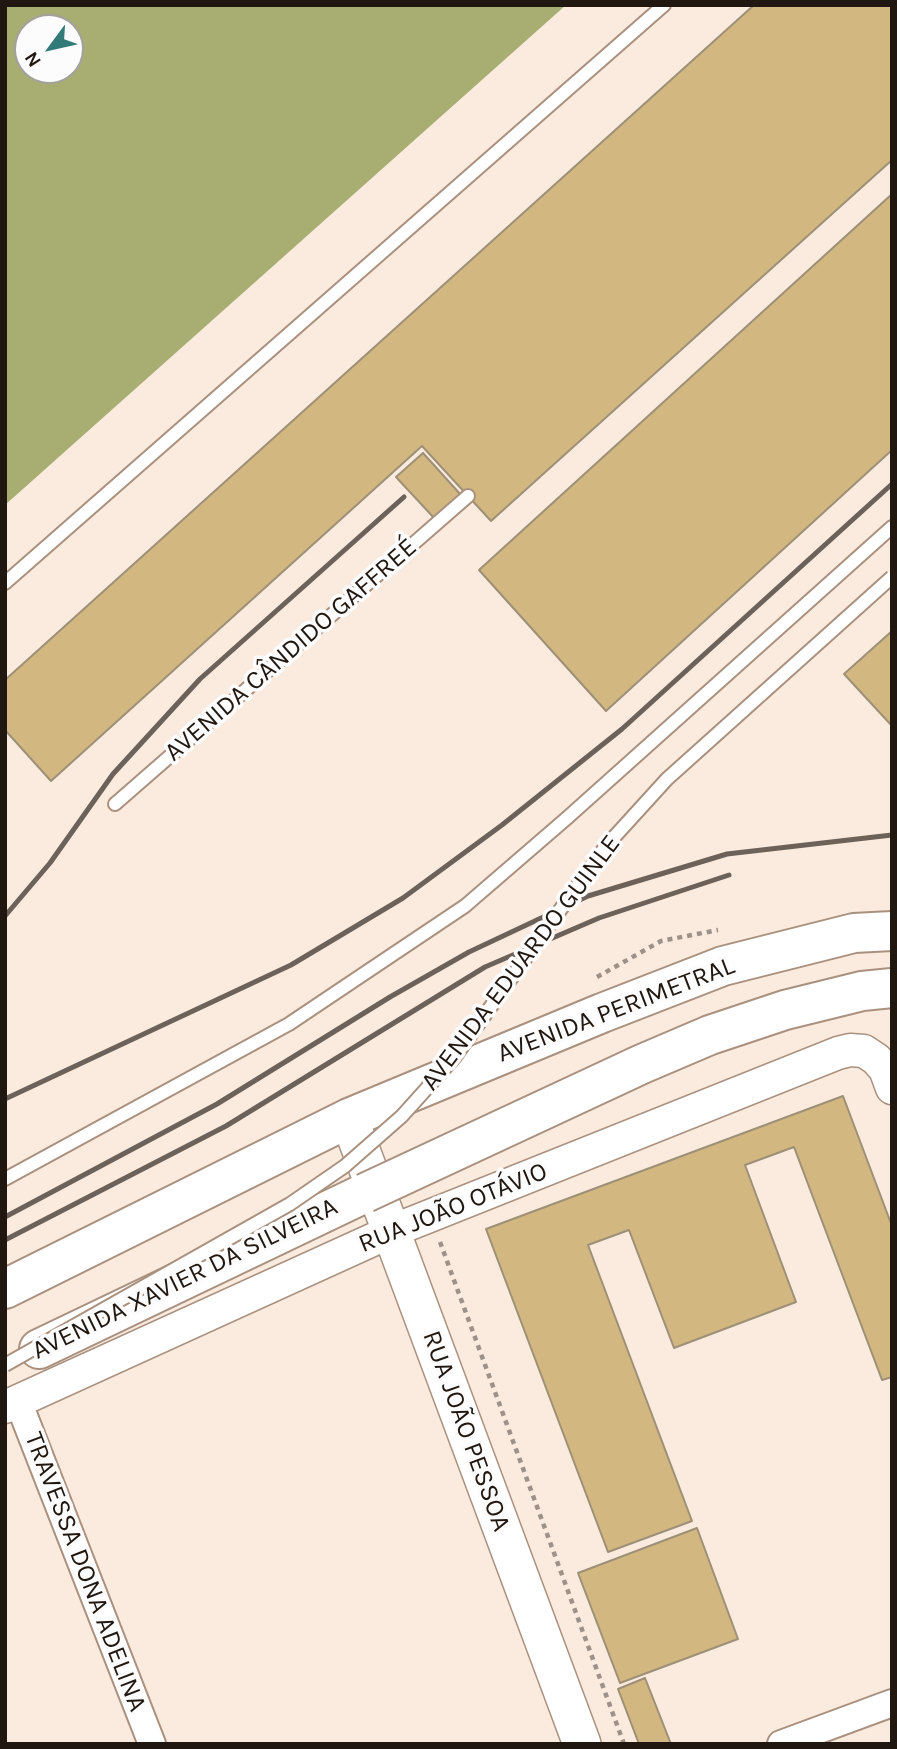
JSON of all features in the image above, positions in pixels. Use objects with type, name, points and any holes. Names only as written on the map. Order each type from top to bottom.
[{"type":"main road","name":"AVENIDA PERIMETRAL","points":[[349,1118],[723,966],[854,933],[892,931]]},
{"type":"main road","name":"AVENIDA XAVIER DA SILVEIRA","points":[[5,1365],[365,1193],[710,1035],[785,1010],[862,991],[892,988]]},
{"type":"main road","name":"RUA JOÃO PESSOA","points":[[349,1118],[582,1744]]},
{"type":"main road","points":[[5,1289],[349,1118]]},
{"type":"street","name":"RUA JOÃO OTÁVIO","points":[[12,1404],[392,1231],[838,1053],[850,1049],[864,1051],[885,1069],[892,1088]]},
{"type":"street","name":"TRAVESSA DONA ADELINA","points":[[12,1404],[152,1744]]},
{"type":"street","points":[[781,1744],[892,1703]]},
{"type":"lane","points":[[5,583],[664,5]]},
{"type":"lane","name":"AVENIDA CÂNDIDO GAFFREÉ","points":[[115,804],[468,496]]},
{"type":"lane","points":[[5,1179],[289,1024],[465,906],[892,527]]},
{"type":"lane","name":"AVENIDA EDUARDO GUINLE","points":[[5,1365],[290,1204],[345,1166],[402,1116],[454,1058],[606,846],[667,779],[892,576]]},
{"type":"path","points":[[594,979],[661,941],[729,928]]},
{"type":"path","points":[[430,1215],[625,1744]]},
{"type":"shaded area","points":[[5,5],[566,5],[5,505]]},
{"type":"building","points":[[754,5],[892,5],[892,160],[491,521],[422,446],[51,781],[5,730],[5,680]]},
{"type":"building","points":[[892,194],[892,450],[606,711],[479,570]]},
{"type":"building","points":[[423,453],[461,495],[435,519],[396,477]]},
{"type":"building","points":[[892,631],[892,726],[844,674]]},
{"type":"building","points":[[843,1096],[892,1226],[892,1377],[882,1380],[794,1147],[745,1165],[796,1302],[674,1348],[629,1230],[588,1245],[692,1521],[608,1552],[486,1229]]},
{"type":"building","points":[[697,1528],[738,1639],[620,1683],[578,1573]]},
{"type":"building","points":[[645,1678],[671,1744],[639,1744],[618,1689]]},
{"type":"railway","points":[[5,1099],[291,965],[403,898],[502,825],[622,729],[892,484]]},
{"type":"railway","points":[[5,916],[50,863],[113,774],[200,679],[404,497]]},
{"type":"railway","points":[[5,1217],[217,1104],[390,997],[469,952],[588,896],[727,854],[892,835]]},
{"type":"railway","points":[[5,1240],[226,1126],[485,967],[599,918],[729,875]]}]
